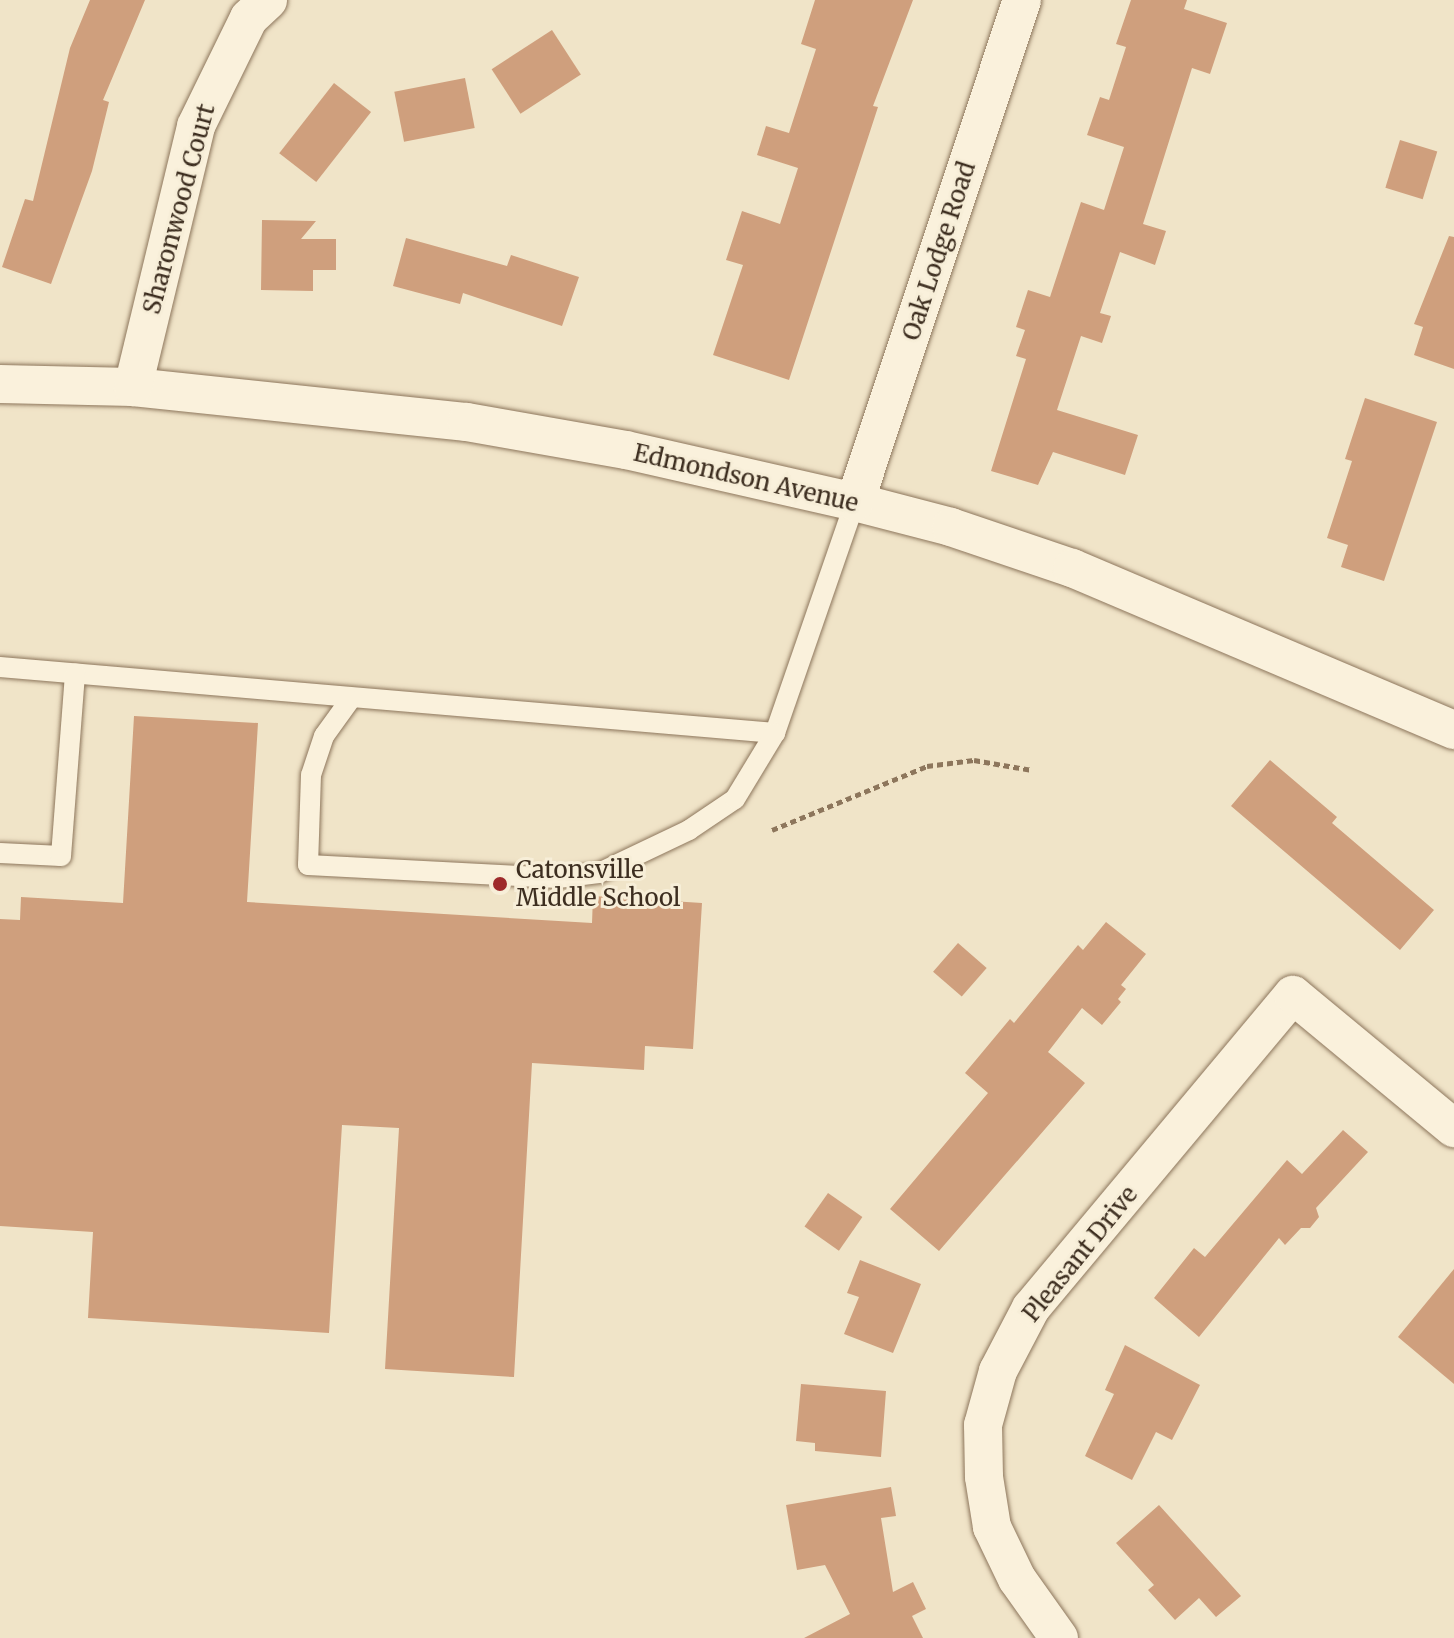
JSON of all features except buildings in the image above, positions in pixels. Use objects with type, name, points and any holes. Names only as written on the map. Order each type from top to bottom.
[{"type":"street","name":"Sharonwood Court","points":[[133,387],[196,126],[249,18],[268,0]]},
{"type":"street","name":"Oak Lodge Road","points":[[855,502],[1022,0]]},
{"type":"street","name":"Edmondson Avenue","points":[[0,384],[133,387],[467,422],[626,450],[855,502],[951,527],[1085,573],[1454,730]]},
{"type":"street","name":"Pleasant Drive","points":[[1059,1638],[1017,1579],[992,1527],[983,1425],[998,1371],[1031,1308],[1293,995],[1454,1128]]},
{"type":"lane","points":[[350,700],[324,736],[311,775],[308,865],[558,878],[599,873],[689,830],[735,799],[775,733],[855,502]]},
{"type":"lane","points":[[0,667],[350,700],[775,733]]},
{"type":"lane","points":[[0,853],[61,856],[75,674]]},
{"type":"path","points":[[772,830],[927,766],[974,760],[1032,770]]},
{"type":"place","name":"Catonsville Middle School","points":[[500,884]]}]
